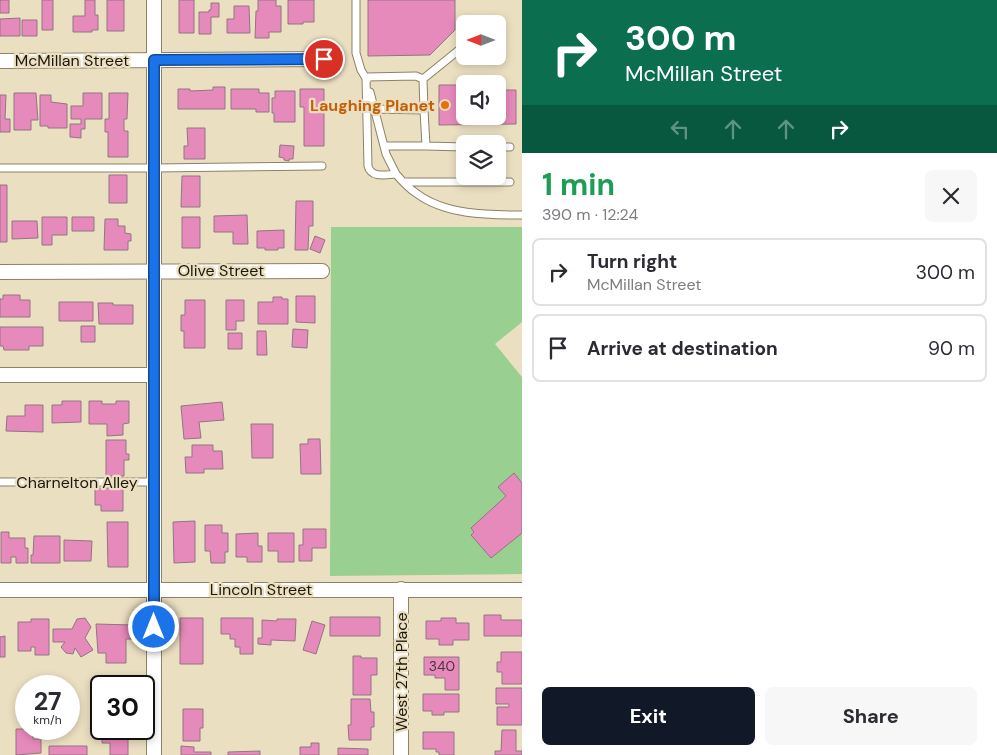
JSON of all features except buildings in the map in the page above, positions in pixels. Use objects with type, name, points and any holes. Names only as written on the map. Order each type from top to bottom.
[{"type":"street","points":[[154,0],[154,755]]},
{"type":"street","name":"McMillan Street","points":[[0,61],[324,59]]},
{"type":"street","name":"Olive Street","points":[[0,272],[322,270]]},
{"type":"street","points":[[0,375],[154,375]]},
{"type":"street","name":"West 27th Place","points":[[401,589],[401,755]]},
{"type":"street","name":"Lincoln Street","points":[[0,590],[522,590]]},
{"type":"lane","points":[[356,0],[356,53],[361,70],[366,77],[384,146],[396,174],[416,194],[442,207],[464,212],[522,215]]},
{"type":"lane","points":[[423,79],[456,52]]},
{"type":"lane","points":[[366,77],[416,76],[423,79]]},
{"type":"lane","points":[[366,77],[369,171],[373,174],[396,174]]},
{"type":"lane","points":[[423,79],[426,146]]},
{"type":"lane","points":[[374,110],[424,110]]},
{"type":"lane","points":[[384,146],[456,147]]},
{"type":"lane","points":[[0,168],[322,166]]},
{"type":"lane","points":[[404,182],[510,182]]},
{"type":"lane","name":"Charnelton Alley","points":[[0,482],[154,482]]},
{"type":"green space","points":[[331,227],[522,227],[522,322],[495,344],[522,377],[522,574],[330,576]]},
{"type":"place","name":"Laughing Planet","points":[[445,105]]},
{"type":"route","points":[[154,627],[154,60],[324,59]]}]
